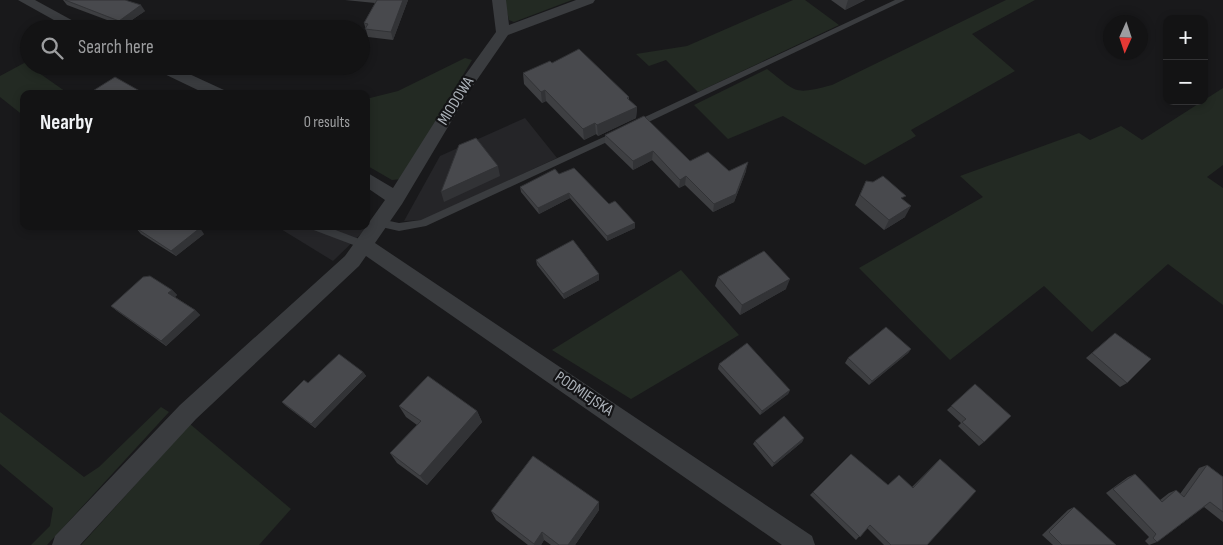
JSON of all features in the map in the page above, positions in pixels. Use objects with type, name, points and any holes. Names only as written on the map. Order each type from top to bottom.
[{"type":"street","points":[[25,0],[64,20]]},
{"type":"street","points":[[499,0],[502,32],[588,0]]},
{"type":"street","name":"MIODOWA","points":[[64,545],[188,412],[352,261],[396,199],[483,58],[502,32]]},
{"type":"street","points":[[178,75],[210,90]]},
{"type":"street","points":[[370,181],[396,199]]},
{"type":"street","name":"PODMIEJSKA","points":[[364,245],[803,545]]},
{"type":"lane","points":[[380,223],[399,226],[423,224],[901,0]]},
{"type":"lane","points":[[325,230],[364,245]]},
{"type":"shaded area","points":[[504,0],[572,0],[514,22],[509,20]]},
{"type":"shaded area","points":[[793,0],[805,0],[839,25],[698,92],[666,60],[649,66],[636,54],[687,46]]},
{"type":"shaded area","points":[[1006,0],[1035,0],[972,34],[1015,71],[911,130],[916,136],[865,165],[783,116],[728,139],[694,105],[767,69],[796,90],[810,90],[832,85]]},
{"type":"shaded area","points":[[465,58],[472,60],[401,179],[392,180],[370,167],[370,98],[398,91]]},
{"type":"shaded area","points":[[20,65],[20,75],[42,75],[63,90],[20,90],[20,113],[0,97],[0,76]]},
{"type":"shaded area","points":[[1223,88],[1223,165],[1207,177],[1223,188],[1223,305],[1168,264],[1092,332],[1044,286],[950,360],[859,268],[983,197],[960,176],[1079,133],[1090,140],[1121,126],[1142,140],[1197,105],[1208,105],[1208,98]]},
{"type":"shaded area","points":[[525,118],[557,158],[423,220],[404,221],[440,156]]},
{"type":"shaded area","points":[[283,230],[364,230],[333,261]]},
{"type":"shaded area","points":[[681,270],[739,335],[631,399],[552,350]]},
{"type":"shaded area","points":[[161,407],[169,412],[47,545],[31,545],[50,526],[53,508],[0,464],[0,412],[84,477],[99,467]]},
{"type":"shaded area","points":[[190,424],[291,509],[259,545],[81,545]]},
{"type":"building","points":[[65,0],[125,0],[141,5],[120,20]]},
{"type":"building","points":[[377,0],[403,0],[391,32],[370,30],[370,20],[366,20]]},
{"type":"building","points":[[579,49],[637,107],[597,125],[595,123],[583,129],[545,90],[541,92],[523,73],[550,61],[552,63]]},
{"type":"building","points":[[115,77],[138,90],[94,90]]},
{"type":"building","points":[[644,116],[690,161],[708,152],[729,171],[748,162],[736,194],[714,204],[686,176],[680,180],[653,151],[633,161],[605,135]]},
{"type":"building","points":[[476,138],[498,166],[441,192],[459,145]]},
{"type":"building","points":[[574,168],[609,204],[615,201],[635,223],[607,236],[569,193],[538,208],[520,187],[555,169],[559,174]]},
{"type":"building","points":[[883,176],[906,196],[901,198],[911,206],[889,220],[860,195],[866,181],[873,182]]},
{"type":"building","points":[[139,230],[197,230],[171,251]]},
{"type":"building","points":[[573,240],[599,274],[563,294],[536,260]]},
{"type":"building","points":[[764,251],[790,279],[742,305],[718,277]]},
{"type":"building","points":[[150,276],[172,290],[168,293],[195,310],[161,341],[111,306],[143,277]]},
{"type":"building","points":[[886,327],[911,349],[872,381],[848,358]]},
{"type":"building","points":[[1115,333],[1151,359],[1127,383],[1092,353]]},
{"type":"building","points":[[747,343],[790,390],[762,411],[719,364]]},
{"type":"building","points":[[339,354],[363,372],[311,424],[282,402],[304,380],[308,383]]},
{"type":"building","points":[[428,376],[477,411],[420,476],[390,453],[421,421],[399,406]]},
{"type":"building","points":[[975,384],[1011,416],[984,442],[962,422],[966,419],[951,406]]},
{"type":"building","points":[[784,416],[804,438],[774,463],[755,441]]},
{"type":"building","points":[[851,454],[888,485],[899,475],[913,488],[940,459],[976,491],[927,545],[891,545],[870,525],[860,537],[813,492]]},
{"type":"building","points":[[533,456],[599,502],[568,545],[559,545],[542,532],[534,544],[491,511]]},
{"type":"building","points":[[1207,465],[1223,477],[1223,512],[1210,502],[1157,542],[1153,538],[1156,534],[1113,489],[1135,474],[1162,502],[1176,490],[1184,497]]},
{"type":"building","points":[[1074,507],[1116,545],[1062,545],[1049,532]]}]
